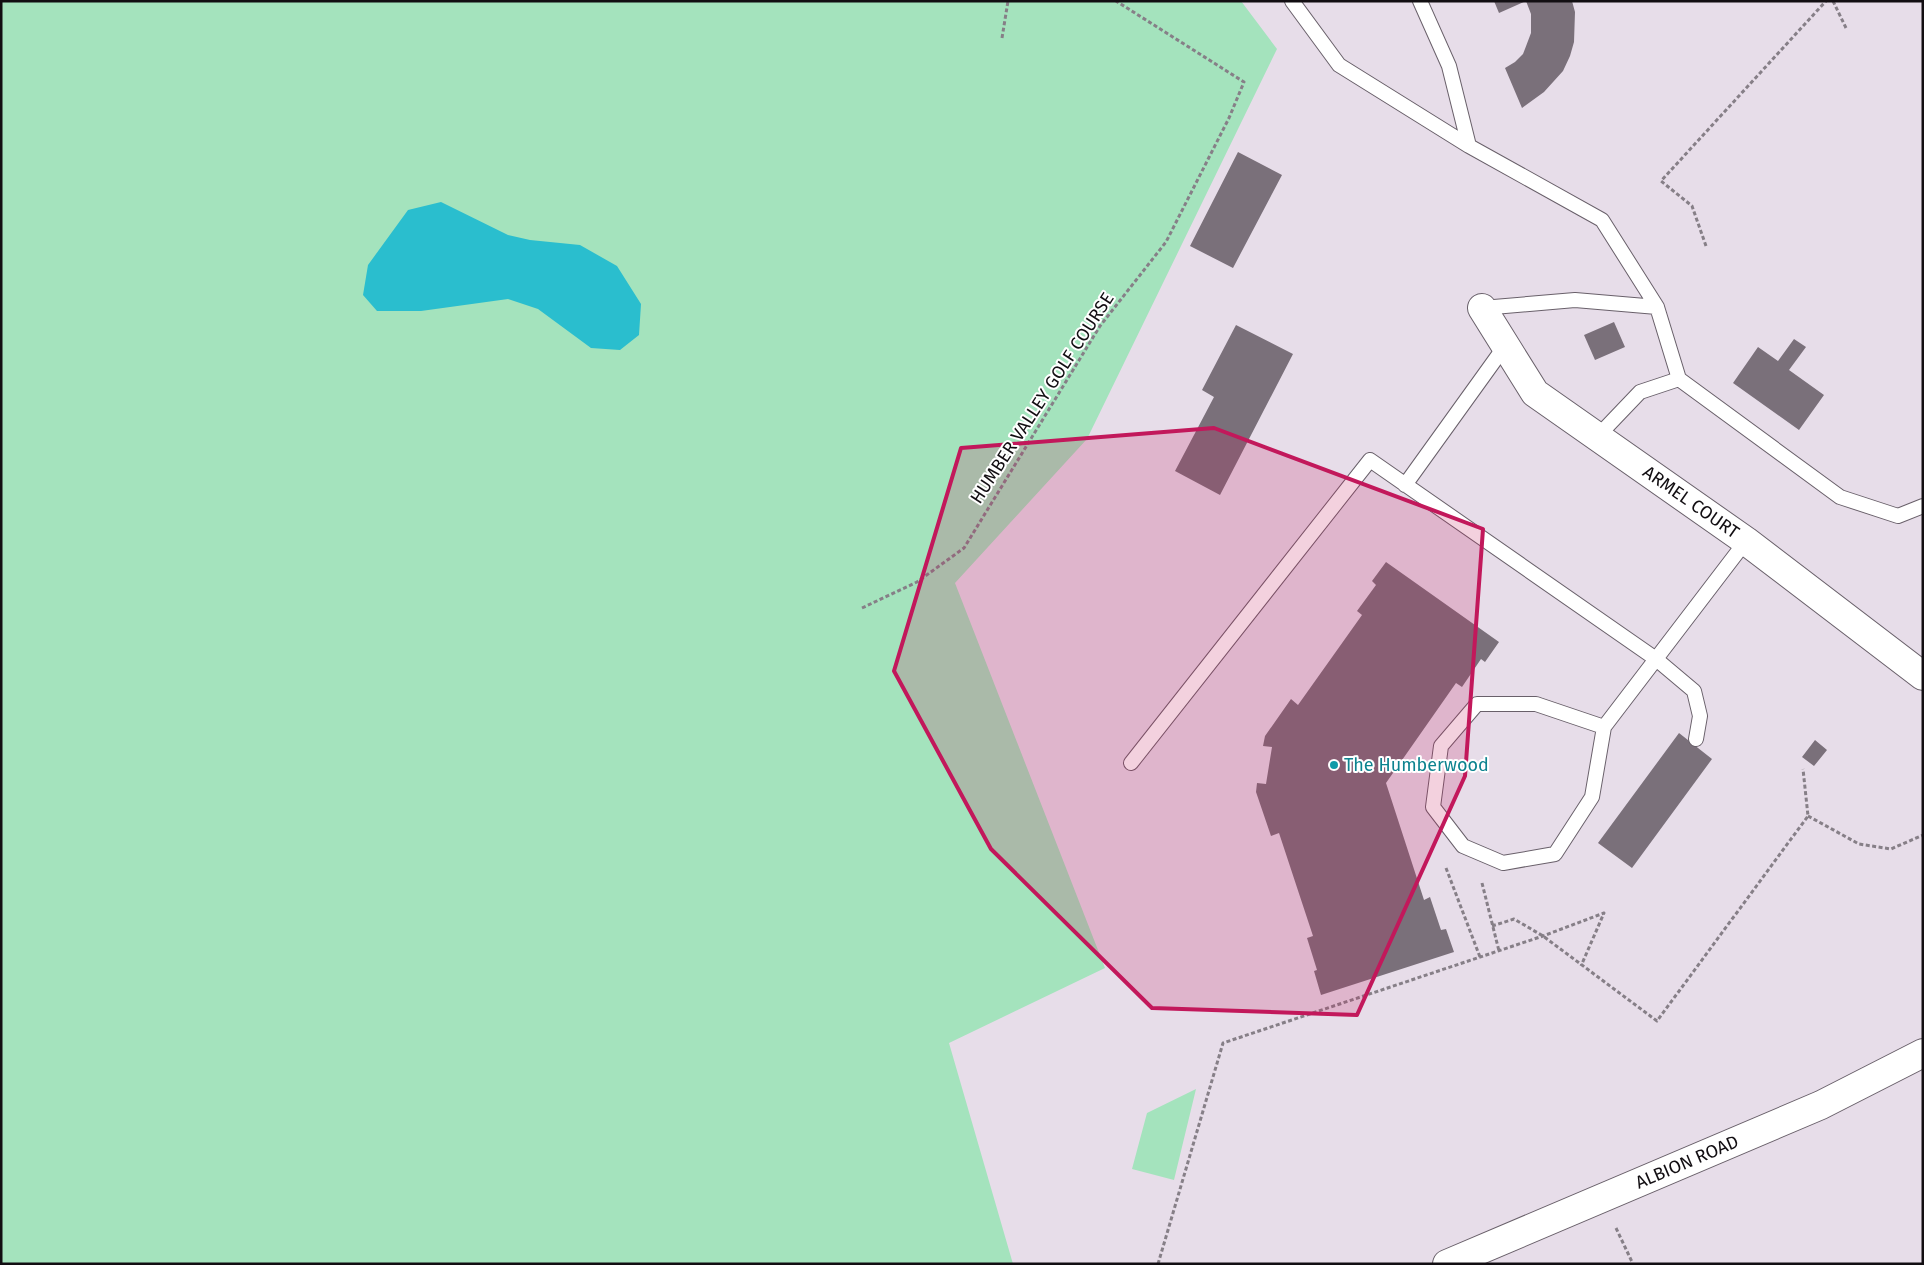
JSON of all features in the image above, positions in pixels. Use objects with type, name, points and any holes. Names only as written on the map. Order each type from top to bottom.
[{"type":"street","name":"ARMEL COURT","points":[[1482,308],[1535,393],[1746,542],[1923,676]]},
{"type":"street","name":"ALBION ROAD","points":[[1447,1264],[1821,1105],[1923,1053]]},
{"type":"lane","points":[[1292,1],[1339,64],[1469,146],[1602,220],[1657,307],[1679,379],[1840,497],[1898,516],[1923,506]]},
{"type":"lane","points":[[1420,1],[1449,66],[1469,146]]},
{"type":"lane","points":[[1482,308],[1575,300],[1657,307]]},
{"type":"lane","points":[[1405,485],[1505,346]]},
{"type":"lane","points":[[1597,437],[1640,392],[1679,379]]},
{"type":"lane","points":[[1131,763],[1370,460],[1656,659],[1694,691],[1700,716],[1696,739]]},
{"type":"lane","points":[[1604,727],[1536,704],[1477,704],[1441,746],[1433,808],[1463,846],[1503,863],[1555,854],[1592,797],[1604,727],[1746,542]]},
{"type":"path","points":[[1002,38],[1008,1]]},
{"type":"path","name":"HUMBER VALLEY GOLF COURSE","points":[[862,608],[918,582],[964,548],[1100,326],[1166,242],[1229,118],[1244,82],[1116,1]]},
{"type":"path","points":[[1706,246],[1692,206],[1661,181],[1826,1]]},
{"type":"path","points":[[1833,1],[1846,28]]},
{"type":"path","points":[[1492,926],[1514,919],[1544,936],[1581,966],[1656,1020],[1808,816],[1803,769]]},
{"type":"path","points":[[1808,816],[1859,844],[1891,849],[1923,835]]},
{"type":"path","points":[[1446,868],[1480,957]]},
{"type":"path","points":[[1481,883],[1499,951]]},
{"type":"path","points":[[1158,1264],[1223,1043],[1544,936],[1604,913],[1581,966]]},
{"type":"path","points":[[1602,1198],[1633,1264]]},
{"type":"highlighted area","points":[[1214,428],[1483,529],[1465,776],[1357,1015],[1152,1008],[991,849],[894,671],[961,448]]},
{"type":"green space","points":[[1,1],[1241,1],[1277,49],[1087,439],[955,583],[1105,968],[949,1043],[1013,1264],[1,1264]]},
{"type":"green space","points":[[1196,1089],[1174,1180],[1132,1169],[1147,1113]]},
{"type":"water","points":[[441,202],[508,235],[530,240],[580,245],[617,266],[641,304],[639,335],[620,350],[591,348],[538,309],[508,299],[421,311],[377,311],[363,295],[368,265],[408,210]]},
{"type":"building","points":[[1494,1],[1526,1],[1499,13]]},
{"type":"building","points":[[1526,1],[1572,1],[1575,12],[1574,42],[1563,71],[1544,92],[1522,108],[1505,68],[1523,54],[1531,33],[1531,14]]},
{"type":"building","points":[[1238,152],[1282,175],[1233,268],[1190,246]]},
{"type":"building","points":[[1614,322],[1625,347],[1595,360],[1584,335]]},
{"type":"building","points":[[1236,325],[1293,354],[1220,495],[1175,471],[1214,397],[1202,390]]},
{"type":"building","points":[[1794,339],[1806,347],[1789,370],[1824,395],[1799,430],[1733,383],[1758,347],[1778,361]]},
{"type":"building","name":"The Humberwood","points":[[1386,562],[1499,642],[1485,662],[1481,659],[1462,687],[1456,683],[1386,783],[1424,900],[1430,897],[1441,930],[1446,929],[1454,952],[1321,995],[1314,971],[1317,970],[1307,938],[1313,936],[1279,833],[1271,836],[1256,792],[1257,783],[1266,784],[1272,747],[1263,746],[1265,736],[1291,699],[1298,705],[1362,615],[1357,611],[1376,585],[1372,581]]},
{"type":"building","points":[[1679,733],[1712,759],[1632,868],[1598,843]]},
{"type":"building","points":[[1815,740],[1827,750],[1814,766],[1802,757]]},
{"type":"place","name":"The Humberwood","points":[[1334,765]]}]
